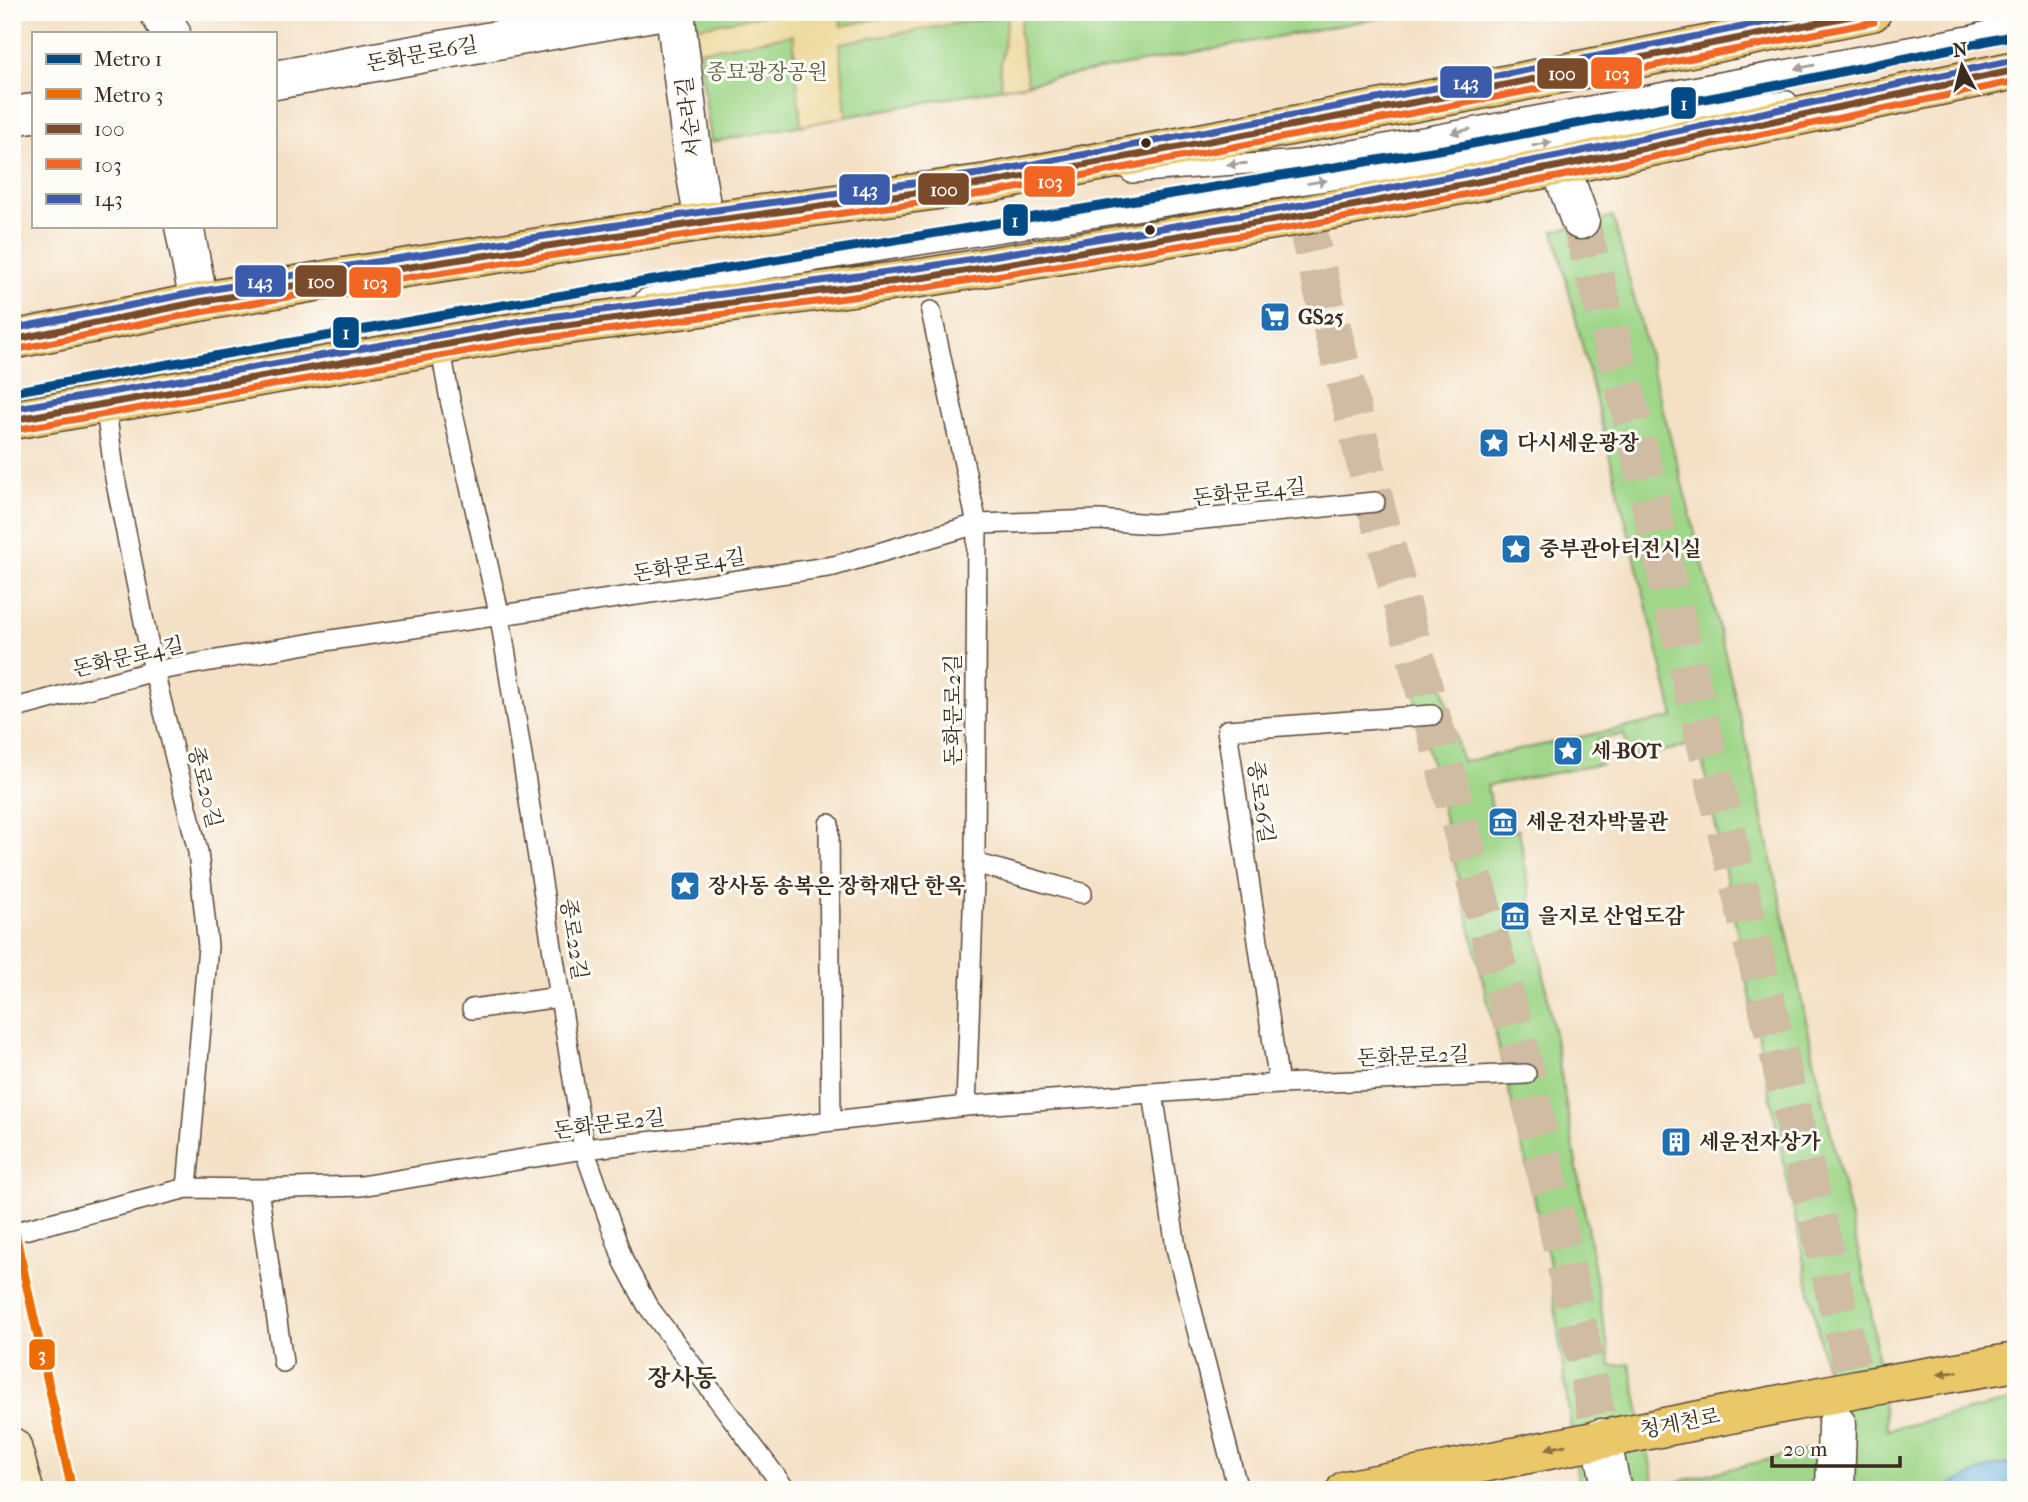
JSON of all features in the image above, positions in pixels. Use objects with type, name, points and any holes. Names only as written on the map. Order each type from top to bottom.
[{"type":"main road","points":[[12,340],[199,302],[338,278],[704,222],[988,183],[1872,12]]},
{"type":"main road","points":[[12,419],[529,330],[927,277],[1304,215],[1560,166],[2016,70]]},
{"type":"main road","name":"청계천로","points":[[1346,1490],[1857,1389],[2016,1362]]},
{"type":"main road","points":[[12,1447],[24,1490]]},
{"type":"street","points":[[159,12],[170,32]]},
{"type":"street","name":"돈화문로6길","points":[[276,80],[582,19],[653,12]]},
{"type":"street","name":"서순라길","points":[[676,12],[693,158],[704,222]]},
{"type":"street","points":[[12,116],[32,113]]},
{"type":"street","points":[[1560,166],[1580,220]]},
{"type":"street","points":[[184,228],[199,302]]},
{"type":"street","points":[[1835,1490],[1837,1431]]},
{"type":"street","points":[[1601,1438],[1612,1490]]},
{"type":"lane","points":[[988,183],[1299,160],[1973,36],[2016,22]]},
{"type":"lane","points":[[529,330],[735,274],[1445,162],[1740,106],[1961,81]]},
{"type":"lane","name":"돈화문로2길","points":[[931,312],[977,524],[975,863],[966,1106]]},
{"type":"lane","name":"종로22길","points":[[440,345],[500,617],[584,1149],[624,1262],[647,1305],[786,1490]]},
{"type":"lane","name":"종로20길","points":[[105,402],[116,478],[154,671],[198,852],[208,946],[187,1188]]},
{"type":"lane","name":"돈화문로4길","points":[[12,709],[154,671],[318,642],[835,566],[977,524],[1099,520],[1153,524],[1376,502]]},
{"type":"lane","name":"종로26길","points":[[1279,1084],[1227,730],[1432,715]]},
{"type":"lane","points":[[829,824],[831,1121]]},
{"type":"lane","points":[[975,863],[1082,893]]},
{"type":"lane","points":[[472,1009],[560,997]]},
{"type":"lane","name":"돈화문로2길","points":[[12,1233],[187,1188],[361,1186],[584,1149],[966,1106],[1279,1084],[1526,1074]]},
{"type":"lane","points":[[1153,1093],[1176,1248],[1238,1490]]},
{"type":"lane","points":[[258,1189],[283,1362]]},
{"type":"green space","name":"종묘광장공원","points":[[694,12],[1412,12],[711,142]]},
{"type":"green space","points":[[1613,217],[1710,591],[1754,776],[1815,1063],[1870,1303],[1887,1430],[2016,1400],[2016,1490],[1582,1490],[1577,1475],[1549,1260],[1411,677],[1438,667],[1462,762],[1674,717],[1554,231]],"holes":[[[1624,734],[1630,759],[1699,743],[1831,1396],[1837,1443],[1655,1487],[1630,1364],[1611,1366],[1519,830],[1498,834],[1487,786],[1602,764],[1597,740]]]},
{"type":"sand","points":[[779,12],[840,12],[841,26],[916,12],[1024,12],[1019,32],[1028,84],[1001,88],[1000,69],[1008,15],[840,43],[846,117],[801,126],[793,35],[698,51],[695,28]]},
{"type":"water","points":[[2016,1462],[2016,1490],[1938,1490],[1991,1467]]},
{"type":"tunnel","points":[[1304,215],[1375,502],[1526,1074],[1601,1438]]},
{"type":"tunnel","points":[[1580,220],[1632,418],[1668,583],[1857,1389]]},
{"type":"metro line","name":"1","points":[[12,392],[467,311],[1456,147],[1793,82],[2016,35]]},
{"type":"metro line","name":"3","points":[[12,1219],[72,1490]]},
{"type":"transit line","name":"143","points":[[12,329],[197,292],[336,268],[702,212],[986,173],[1467,82],[1817,12]]},
{"type":"transit line","name":"100","points":[[12,340],[199,302],[338,278],[704,222],[988,183],[1469,92],[1871,12]]},
{"type":"transit line","name":"103","points":[[14,350],[201,312],[340,288],[706,232],[990,193],[1874,22]]},
{"type":"transit line","name":"143","points":[[12,409],[527,320],[925,267],[1302,205],[1558,156],[2014,60]]},
{"type":"transit line","name":"100","points":[[12,420],[529,330],[927,277],[1304,215],[1560,166],[2016,70]]},
{"type":"transit line","name":"103","points":[[14,430],[531,340],[928,287],[1306,225],[1562,176],[2016,81]]},
{"type":"place","name":"GS25","points":[[1275,317]]},
{"type":"place","name":"다시세운광장","points":[[1494,443]]},
{"type":"place","name":"중부관아터전시실","points":[[1516,549]]},
{"type":"place","name":"세-BOT","points":[[1568,751]]},
{"type":"place","name":"세운전자박물관","points":[[1503,822]]},
{"type":"place","name":"장사동 송복은 장학재단 한옥","points":[[685,886]]},
{"type":"place","name":"을지로 산업도감","points":[[1515,916]]},
{"type":"place","name":"세운전자상가","points":[[1676,1142]]},
{"type":"district","name":"장사동","points":[[682,1378]]}]
